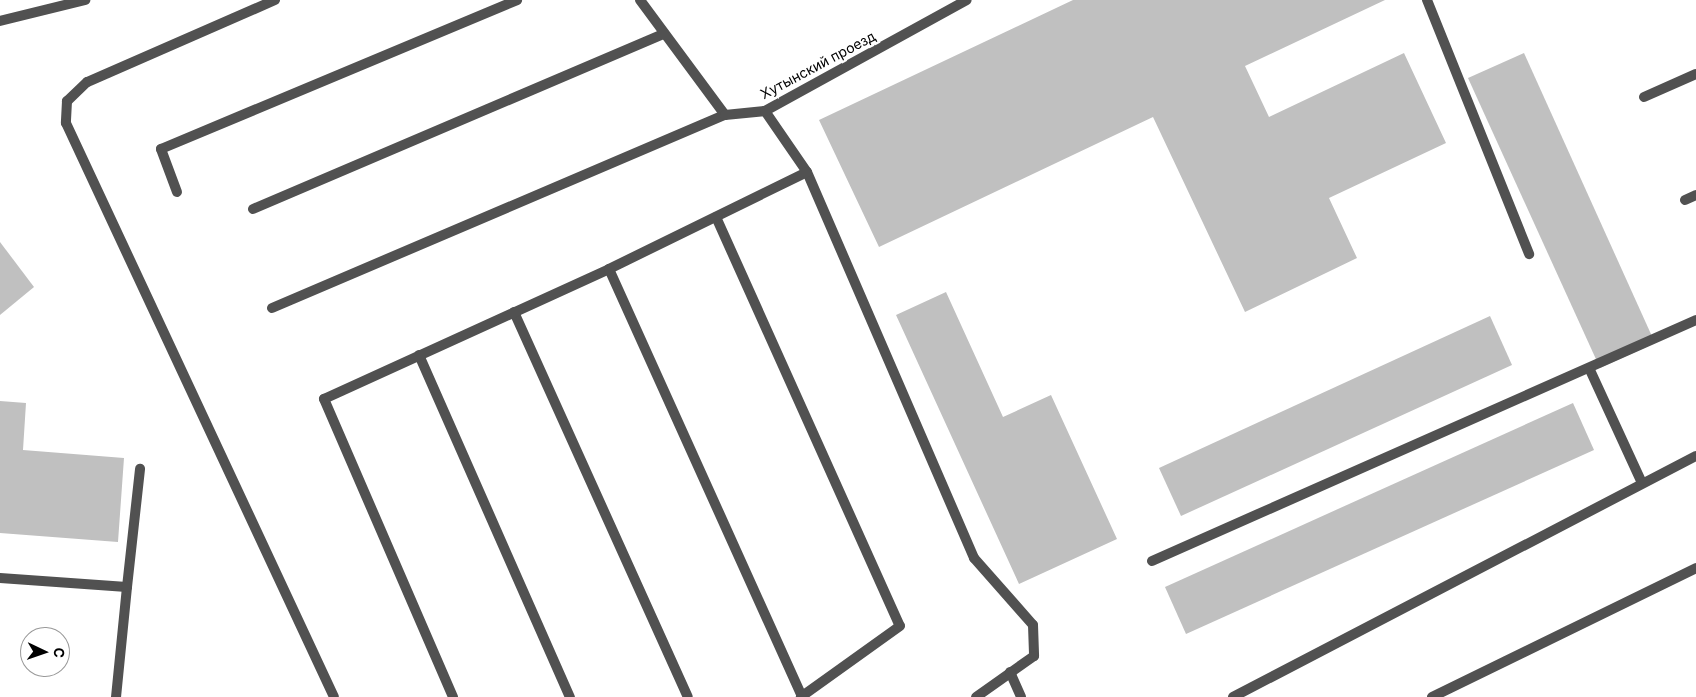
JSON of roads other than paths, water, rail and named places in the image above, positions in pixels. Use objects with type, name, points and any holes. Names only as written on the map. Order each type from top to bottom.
[{"type":"street","points":[[0,21],[84,0]]},
{"type":"street","points":[[274,0],[87,82],[67,101],[66,123],[334,697]]},
{"type":"street","points":[[177,192],[161,149],[517,0]]},
{"type":"street","points":[[640,0],[725,115]]},
{"type":"street","name":"Хутынский проезд","points":[[272,308],[725,115],[765,110],[967,0]]},
{"type":"street","points":[[1427,0],[1529,254]]},
{"type":"street","points":[[254,209],[664,34]]},
{"type":"street","points":[[1644,97],[1696,74]]},
{"type":"street","points":[[765,110],[807,172],[974,558],[1034,625],[1034,656],[976,697]]},
{"type":"street","points":[[453,697],[324,399],[609,269],[807,172]]},
{"type":"street","points":[[1685,200],[1696,195]]},
{"type":"street","points":[[609,269],[802,697],[900,626],[716,217]]},
{"type":"street","points":[[514,312],[688,697]]},
{"type":"street","points":[[1152,561],[1590,370],[1696,320]]},
{"type":"street","points":[[419,355],[570,697]]},
{"type":"street","points":[[1590,370],[1642,483]]},
{"type":"street","points":[[1234,697],[1696,456]]},
{"type":"street","points":[[116,697],[140,469]]},
{"type":"street","points":[[1432,697],[1696,568]]},
{"type":"street","points":[[0,578],[127,588]]},
{"type":"street","points":[[1010,672],[1021,697]]}]
